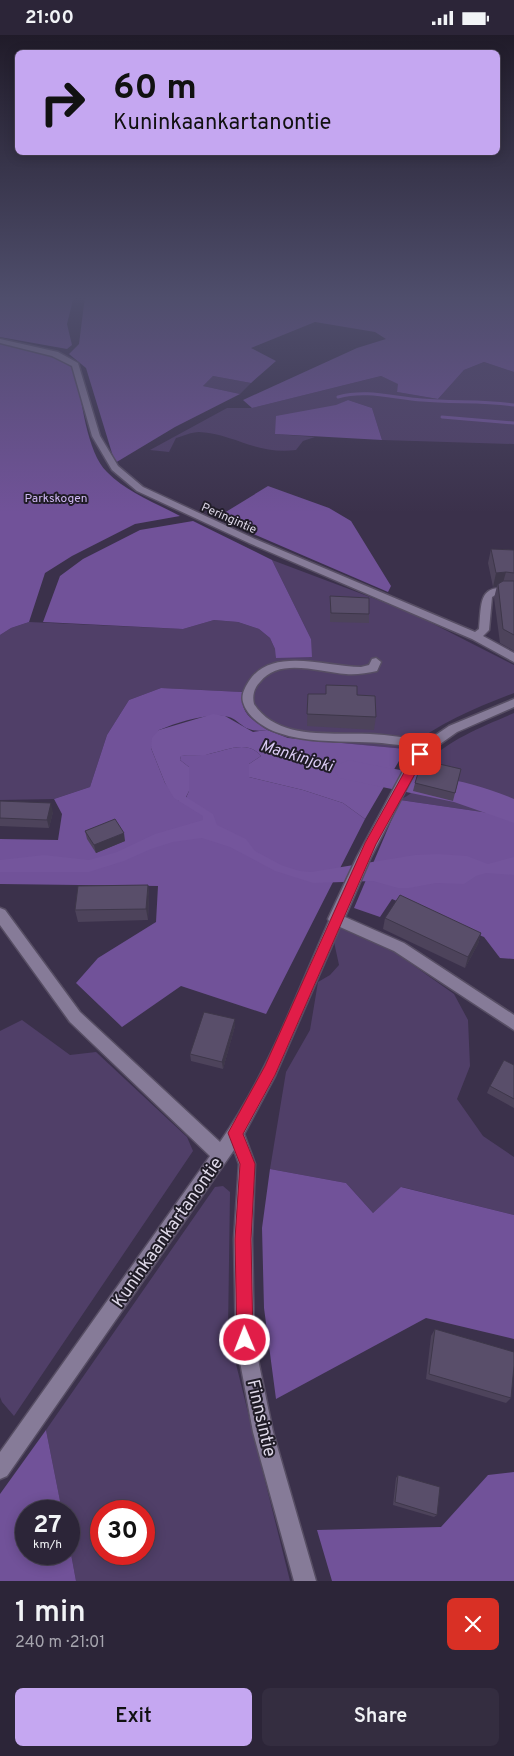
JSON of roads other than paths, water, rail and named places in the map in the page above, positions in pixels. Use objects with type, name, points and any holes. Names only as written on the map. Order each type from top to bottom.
[{"type":"street","name":"Peringintie","points":[[76,368],[96,436],[114,468],[140,489],[260,545],[476,637],[514,658]]},
{"type":"street","points":[[476,637],[484,629],[487,597],[490,593],[495,590],[514,591]]},
{"type":"street","points":[[376,662],[373,668],[363,671],[311,667],[274,667],[258,678],[249,689],[246,699],[250,709],[263,721],[278,729],[294,733],[370,738],[429,746]]},
{"type":"street","name":"Kuninkaankartanontie","points":[[0,1469],[236,1133],[270,1071],[345,897],[413,763],[429,746],[453,729],[514,703]]},
{"type":"street","points":[[0,914],[75,1017],[221,1155]]},
{"type":"street","points":[[336,919],[399,947],[514,1023]]},
{"type":"street","name":"Finnsintie","points":[[236,1133],[247,1164],[243,1239],[245,1340],[263,1432],[305,1581]]},
{"type":"water","points":[[213,714],[225,716],[253,732],[267,730],[288,738],[406,749],[365,819],[343,803],[303,790],[249,777],[249,764],[261,756],[250,748],[236,747],[206,755],[181,756],[180,760],[189,767],[189,791],[186,797],[213,814],[217,825],[246,839],[255,851],[281,865],[300,871],[311,872],[415,855],[467,856],[488,864],[514,857],[514,875],[486,873],[476,876],[464,884],[436,883],[409,888],[398,888],[373,881],[313,883],[275,871],[230,847],[202,838],[173,842],[89,872],[0,872],[0,860],[44,855],[89,860],[117,852],[155,834],[203,820],[203,816],[174,798],[165,783],[151,748],[152,738],[159,730]]},
{"type":"waterway","points":[[338,397],[370,394],[422,400],[514,405]]},
{"type":"waterway","points":[[442,417],[514,423]]},
{"type":"waterway","name":"Mankinjoki","points":[[349,771],[454,791],[495,803],[514,812]]},
{"type":"park label","name":"Parkskogen","points":[[56,498]]}]
